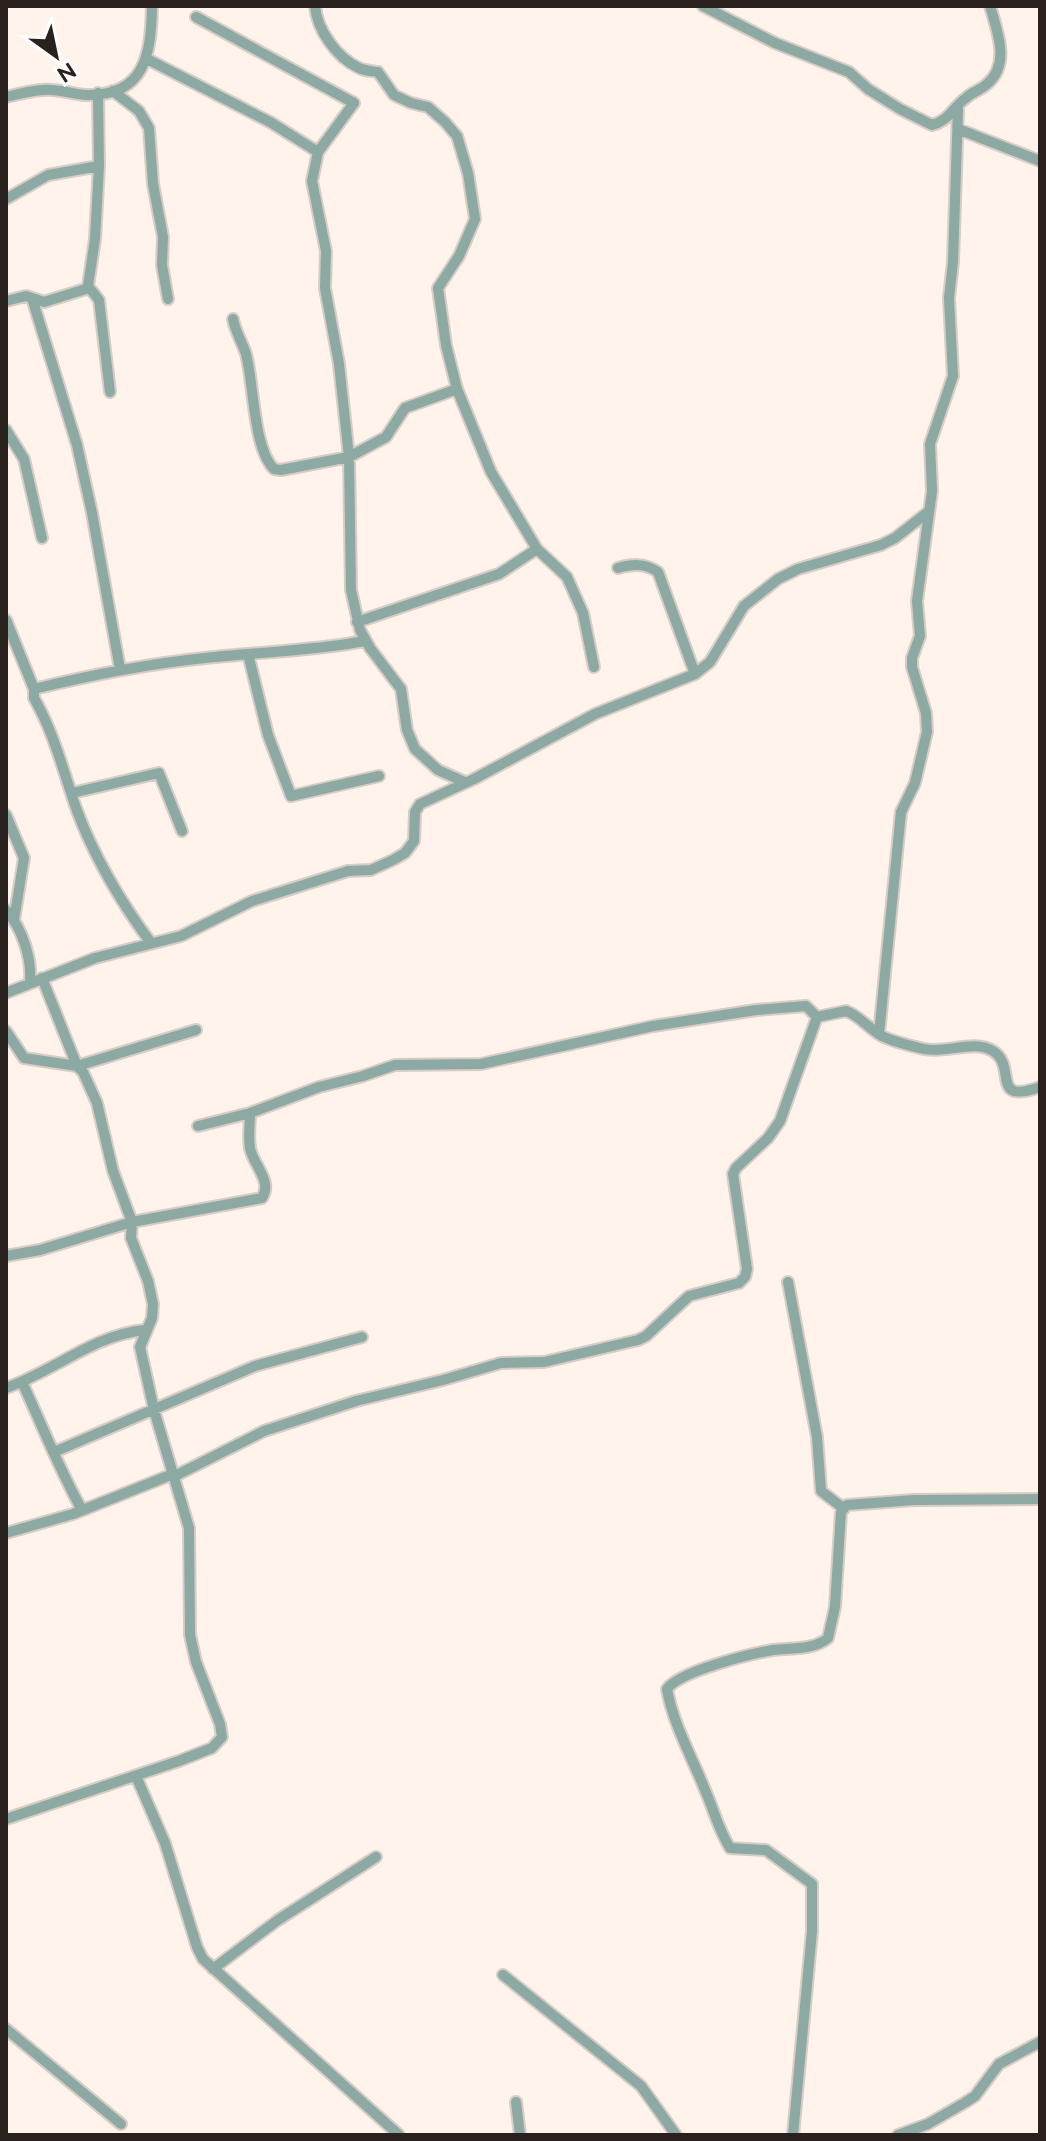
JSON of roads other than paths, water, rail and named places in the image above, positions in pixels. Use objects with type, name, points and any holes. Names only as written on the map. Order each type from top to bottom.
[{"type":"street","points":[[6,97],[42,90],[85,95],[113,91],[128,84],[147,59],[152,6]]},
{"type":"street","points":[[315,6],[325,36],[345,58],[362,70],[381,74],[399,98],[428,107],[457,136],[468,173],[475,219],[459,256],[438,288],[446,345],[457,389],[491,472],[537,549],[567,577],[583,613],[594,667]]},
{"type":"street","points":[[703,6],[775,43],[849,72],[868,89],[932,125],[958,109],[965,98],[986,85],[999,69],[1000,47],[990,6]]},
{"type":"street","points":[[196,17],[354,103],[318,152],[312,181],[326,251],[325,288],[339,364],[349,457],[351,590],[357,622],[365,641],[398,683],[415,749],[438,770],[465,783]]},
{"type":"street","points":[[147,59],[270,122],[318,152]]},
{"type":"street","points":[[113,91],[139,111],[149,128],[168,299]]},
{"type":"street","points":[[98,93],[99,166],[89,288],[99,300],[110,392]]},
{"type":"street","points":[[879,1034],[901,812],[915,783],[927,732],[926,713],[912,658],[920,636],[917,601],[932,491],[930,444],[953,376],[949,298],[958,109]]},
{"type":"street","points":[[958,129],[1040,161]]},
{"type":"street","points":[[6,199],[48,175],[99,166]]},
{"type":"street","points":[[6,301],[32,298],[44,302],[89,288]]},
{"type":"street","points":[[32,298],[77,445],[120,669]]},
{"type":"street","points":[[233,319],[245,352],[259,434],[271,466],[281,470],[349,457],[386,437],[405,408],[457,389]]},
{"type":"street","points":[[6,430],[24,459],[42,538]]},
{"type":"street","points":[[6,993],[95,958],[181,936],[252,901],[348,871],[371,870],[393,860],[405,853],[414,841],[418,805],[595,714],[695,674],[710,662],[744,606],[778,579],[798,569],[881,545],[928,512]]},
{"type":"street","points":[[357,622],[499,574],[537,549]]},
{"type":"street","points":[[618,568],[634,564],[658,572],[695,674]]},
{"type":"street","points":[[6,620],[103,870],[151,943]]},
{"type":"street","points":[[34,689],[120,669],[326,648],[365,641]]},
{"type":"street","points":[[248,654],[268,735],[291,796],[379,776]]},
{"type":"street","points":[[72,793],[159,773],[182,831]]},
{"type":"street","points":[[6,815],[24,858],[14,920]]},
{"type":"street","points":[[6,910],[14,920],[29,961],[30,982]]},
{"type":"street","points":[[6,1819],[212,1748],[222,1737],[190,1635],[189,1528],[154,1410],[140,1347],[152,1318],[153,1304],[148,1281],[131,1238],[132,1222],[113,1171],[97,1103],[83,1072],[77,1066],[42,978]]},
{"type":"street","points":[[198,1126],[250,1113],[319,1087],[395,1065],[481,1064],[653,1026],[756,1010],[806,1006],[817,1017]]},
{"type":"street","points":[[817,1017],[846,1011],[879,1034],[926,1049],[989,1049],[997,1054],[1013,1092],[1018,1094],[1040,1087]]},
{"type":"street","points":[[6,1533],[82,1510],[173,1475],[264,1431],[356,1401],[501,1363],[544,1362],[623,1345],[646,1336],[689,1296],[739,1283],[747,1269],[733,1174],[780,1121],[817,1017]]},
{"type":"street","points":[[6,1031],[24,1058],[77,1066],[196,1030]]},
{"type":"street","points":[[6,1256],[40,1250],[132,1222],[262,1198],[266,1193],[265,1181],[250,1150],[250,1113]]},
{"type":"street","points":[[788,1282],[817,1437],[821,1491],[843,1508]]},
{"type":"street","points":[[6,1388],[82,1349],[124,1332],[145,1330]]},
{"type":"street","points":[[54,1452],[255,1366],[362,1337]]},
{"type":"street","points":[[22,1382],[57,1465],[82,1510]]},
{"type":"street","points":[[843,1508],[851,1504],[914,1500],[1040,1499]]},
{"type":"street","points":[[793,2135],[812,1931],[812,1884],[766,1850],[730,1848],[717,1825],[679,1729],[667,1689],[680,1679],[730,1660],[814,1646],[828,1638],[835,1607],[843,1508]]},
{"type":"street","points":[[136,1776],[165,1843],[203,1959],[399,2135]]},
{"type":"street","points":[[213,1969],[278,1920],[376,1857]]},
{"type":"street","points":[[503,1975],[641,2086],[676,2135]]},
{"type":"street","points":[[6,2029],[121,2124]]},
{"type":"street","points":[[898,2135],[928,2124],[966,2102],[975,2096],[999,2064],[1040,2042]]},
{"type":"street","points":[[516,2102],[520,2135]]}]
